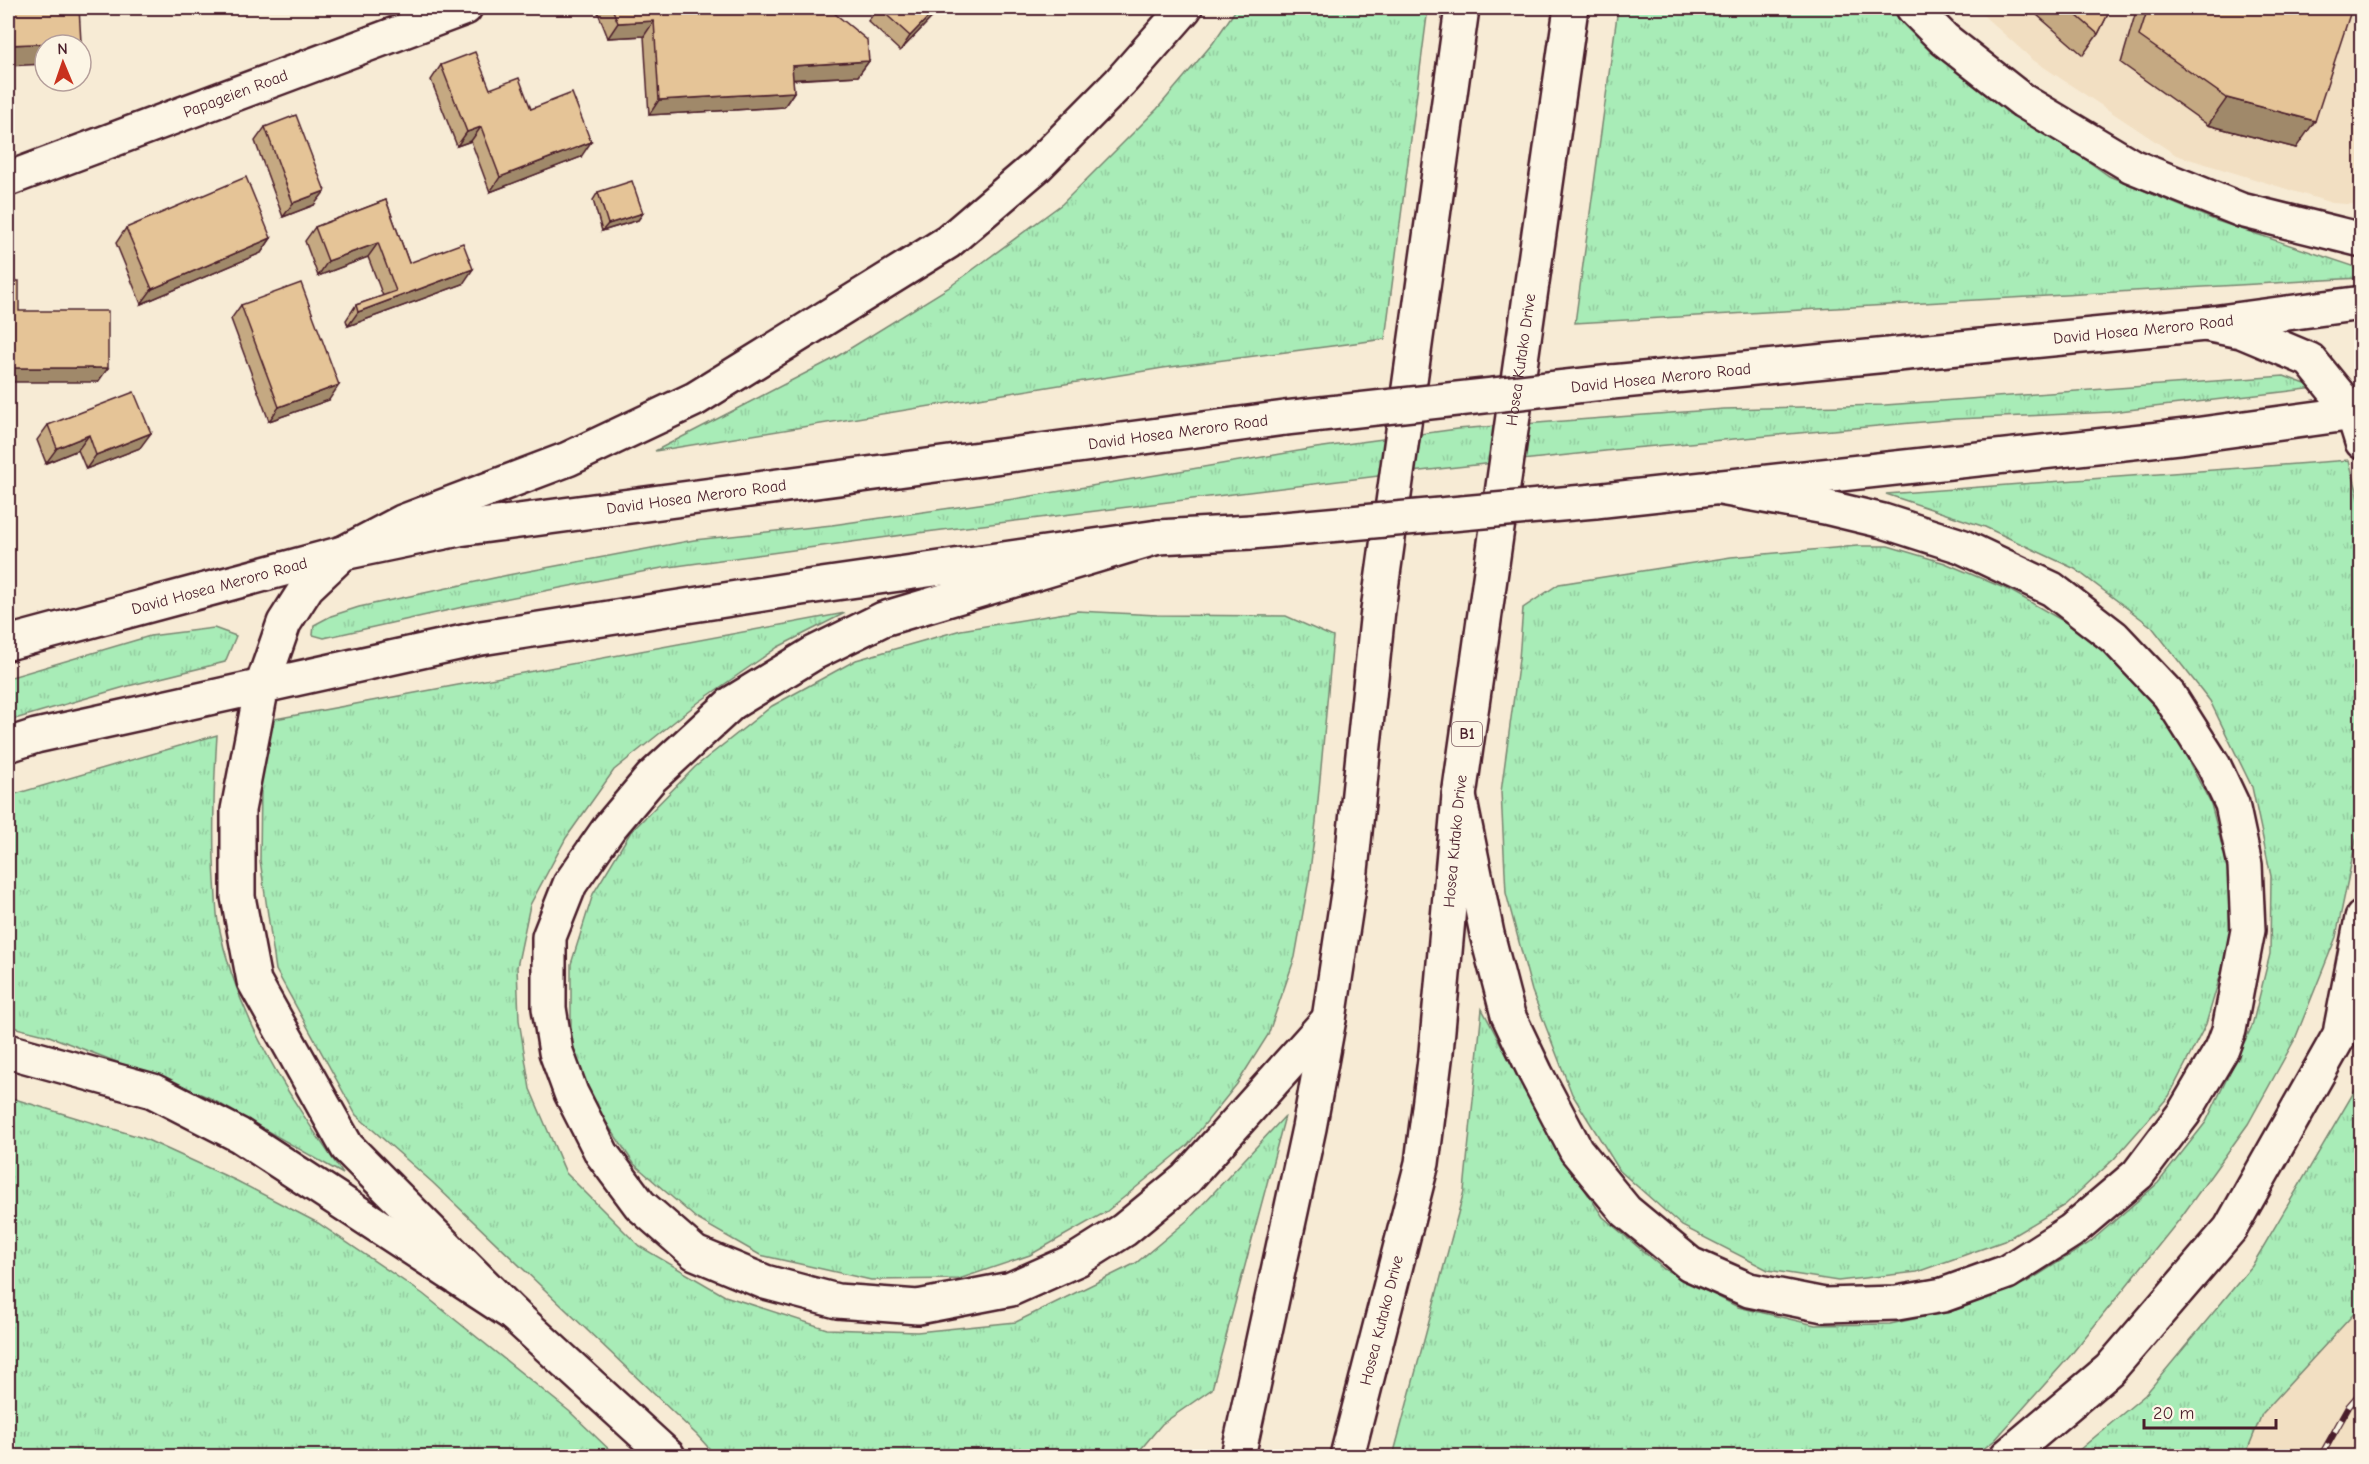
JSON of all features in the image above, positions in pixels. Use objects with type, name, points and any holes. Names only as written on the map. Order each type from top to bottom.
[{"type":"main road","name":"Papageien Road","points":[[8,179],[465,8]]},
{"type":"main road","points":[[668,1456],[513,1314],[347,1147],[254,981],[238,897],[238,810],[262,686],[284,623],[308,586],[344,553],[402,522],[568,459],[695,399],[948,242],[1038,165],[1120,82],[1185,8]]},
{"type":"main road","points":[[1238,1456],[1306,1139],[1329,1019],[1350,880],[1378,610],[1462,8]]},
{"type":"main road","name":"Hosea Kutako Drive","points":[[1347,1456],[1422,1163],[1436,1052],[1458,796],[1571,8]]},
{"type":"main road","points":[[1913,8],[1944,39],[2023,101],[2132,166],[2241,210],[2361,240]]},
{"type":"main road","name":"David Hosea Meroro Road","points":[[8,643],[344,553],[459,529],[1284,418],[1612,382],[2205,324],[2361,303]]},
{"type":"main road","points":[[2205,324],[2241,331],[2310,360],[2359,422]]},
{"type":"main road","points":[[8,745],[36,736],[481,638],[801,588],[1158,537],[1251,532],[1595,501],[2187,436],[2359,422]]},
{"type":"main road","points":[[1458,796],[1487,934],[1508,1015],[1536,1074],[1576,1150],[1626,1210],[1690,1264],[1749,1290],[1824,1305],[1897,1303],[1943,1295],[2007,1272],[2071,1231],[2138,1174],[2184,1113],[2222,1049],[2229,1030],[2248,930],[2245,865],[2232,804],[2214,766],[2169,695],[2114,637],[2052,589],[1961,546],[1883,521],[1825,507],[1715,487]]},
{"type":"main road","points":[[1158,537],[883,619],[814,652],[732,703],[651,778],[609,828],[570,884],[549,937],[549,1008],[556,1052],[571,1093],[602,1154],[640,1205],[695,1252],[765,1282],[837,1301],[918,1306],[1011,1290],[1078,1259],[1124,1230],[1186,1179],[1329,1019]]},
{"type":"main road","points":[[2339,1036],[2361,918]]},
{"type":"main road","points":[[2007,1456],[2109,1369],[2230,1229],[2339,1036],[2361,1003]]},
{"type":"main road","points":[[8,1051],[153,1091],[239,1135],[513,1314]]},
{"type":"shaded area","points":[[1975,8],[2361,8],[2361,205],[2332,203],[2176,155],[2033,60]]},
{"type":"shaded area","points":[[2361,1306],[2361,1456],[2245,1456],[2262,1414]]},
{"type":"green space","points":[[1237,8],[1428,8],[1385,339],[1163,368],[655,451],[833,359],[948,288],[1062,204],[1157,109],[1213,43]]},
{"type":"green space","points":[[1618,8],[1896,8],[1946,56],[2109,176],[2217,221],[2353,266],[2359,278],[1575,323]]},
{"type":"green space","points":[[2284,376],[2316,388],[2111,412],[1956,419],[1633,448],[1411,472],[910,534],[662,568],[463,607],[324,638],[313,635],[314,625],[331,616],[359,607],[508,575],[694,540],[832,525],[1014,499],[1316,448],[1457,429],[1724,409],[1885,405]]},
{"type":"green space","points":[[2349,460],[2362,510],[2362,802],[2336,937],[2295,1039],[2248,1124],[2179,1220],[2070,1356],[1995,1440],[1974,1456],[1393,1456],[1464,1191],[1482,1009],[1552,1140],[1603,1217],[1664,1269],[1738,1307],[1815,1325],[1890,1324],[1956,1310],[2027,1282],[2089,1243],[2158,1183],[2206,1122],[2252,1026],[2270,954],[2271,876],[2252,787],[2210,701],[2152,627],[2075,569],[1985,527],[1886,494]]},
{"type":"green space","points":[[1857,546],[1888,546],[1945,563],[2011,591],[2079,630],[2137,679],[2176,737],[2211,804],[2230,876],[2229,946],[2206,1024],[2169,1096],[2114,1159],[2065,1205],[2004,1241],[1917,1272],[1838,1281],[1768,1270],[1682,1226],[1620,1171],[1572,1094],[1532,991],[1506,893],[1501,792],[1519,659],[1523,608],[1559,584],[1731,557]]},
{"type":"green space","points":[[1077,611],[1157,615],[1286,616],[1333,637],[1309,879],[1295,957],[1268,1035],[1237,1084],[1188,1145],[1106,1212],[1030,1255],[959,1279],[871,1280],[760,1255],[697,1219],[634,1164],[590,1098],[571,1039],[571,964],[593,894],[630,833],[695,767],[772,706],[856,660],[961,630]]},
{"type":"green space","points":[[845,613],[778,647],[699,702],[614,770],[566,838],[530,905],[517,967],[519,1020],[530,1089],[566,1173],[639,1246],[725,1296],[827,1329],[917,1332],[1016,1322],[1136,1263],[1189,1219],[1285,1116],[1212,1389],[1162,1424],[1135,1456],[716,1456],[697,1435],[432,1182],[356,1115],[276,970],[260,860],[261,782],[270,720]]},
{"type":"green space","points":[[214,628],[236,636],[225,662],[128,686],[8,721],[8,678],[150,636]]},
{"type":"green space","points":[[217,735],[214,863],[217,917],[227,958],[251,1024],[267,1055],[303,1115],[343,1174],[208,1097],[49,1036],[8,1026],[8,796]]},
{"type":"green space","points":[[2361,1080],[2361,1306],[2262,1414],[2245,1456],[2072,1456],[2145,1395],[2252,1266]]},
{"type":"green space","points":[[8,1097],[143,1138],[237,1181],[318,1223],[423,1294],[569,1411],[616,1456],[8,1456]]},
{"type":"building","points":[[8,8],[79,8],[80,33],[33,33],[33,44],[8,45]]},
{"type":"building","points":[[612,8],[828,8],[867,40],[869,61],[792,66],[794,92],[659,100],[654,21],[618,23]]},
{"type":"building","points":[[879,8],[937,8],[910,36]]},
{"type":"building","points":[[2068,8],[2111,8],[2098,34]]},
{"type":"building","points":[[2148,8],[2352,8],[2315,121],[2227,98],[2139,36]]},
{"type":"building","points":[[475,52],[490,89],[519,78],[531,109],[572,93],[591,142],[500,177],[481,127],[467,132],[441,65]]},
{"type":"building","points":[[296,115],[325,191],[293,203],[265,127]]},
{"type":"building","points":[[246,177],[271,238],[152,289],[126,228]]},
{"type":"building","points":[[632,181],[643,213],[608,224],[598,192]]},
{"type":"building","points":[[386,200],[409,263],[463,243],[473,269],[358,312],[356,305],[396,291],[378,243],[328,261],[315,227]]},
{"type":"building","points":[[8,281],[19,281],[19,311],[108,311],[108,368],[8,368]]},
{"type":"building","points":[[301,283],[339,385],[279,407],[241,305]]},
{"type":"building","points":[[134,392],[151,433],[96,455],[89,435],[57,448],[48,425]]},
{"type":"railway","points":[[2321,1456],[2349,1406],[2362,1391]]}]
